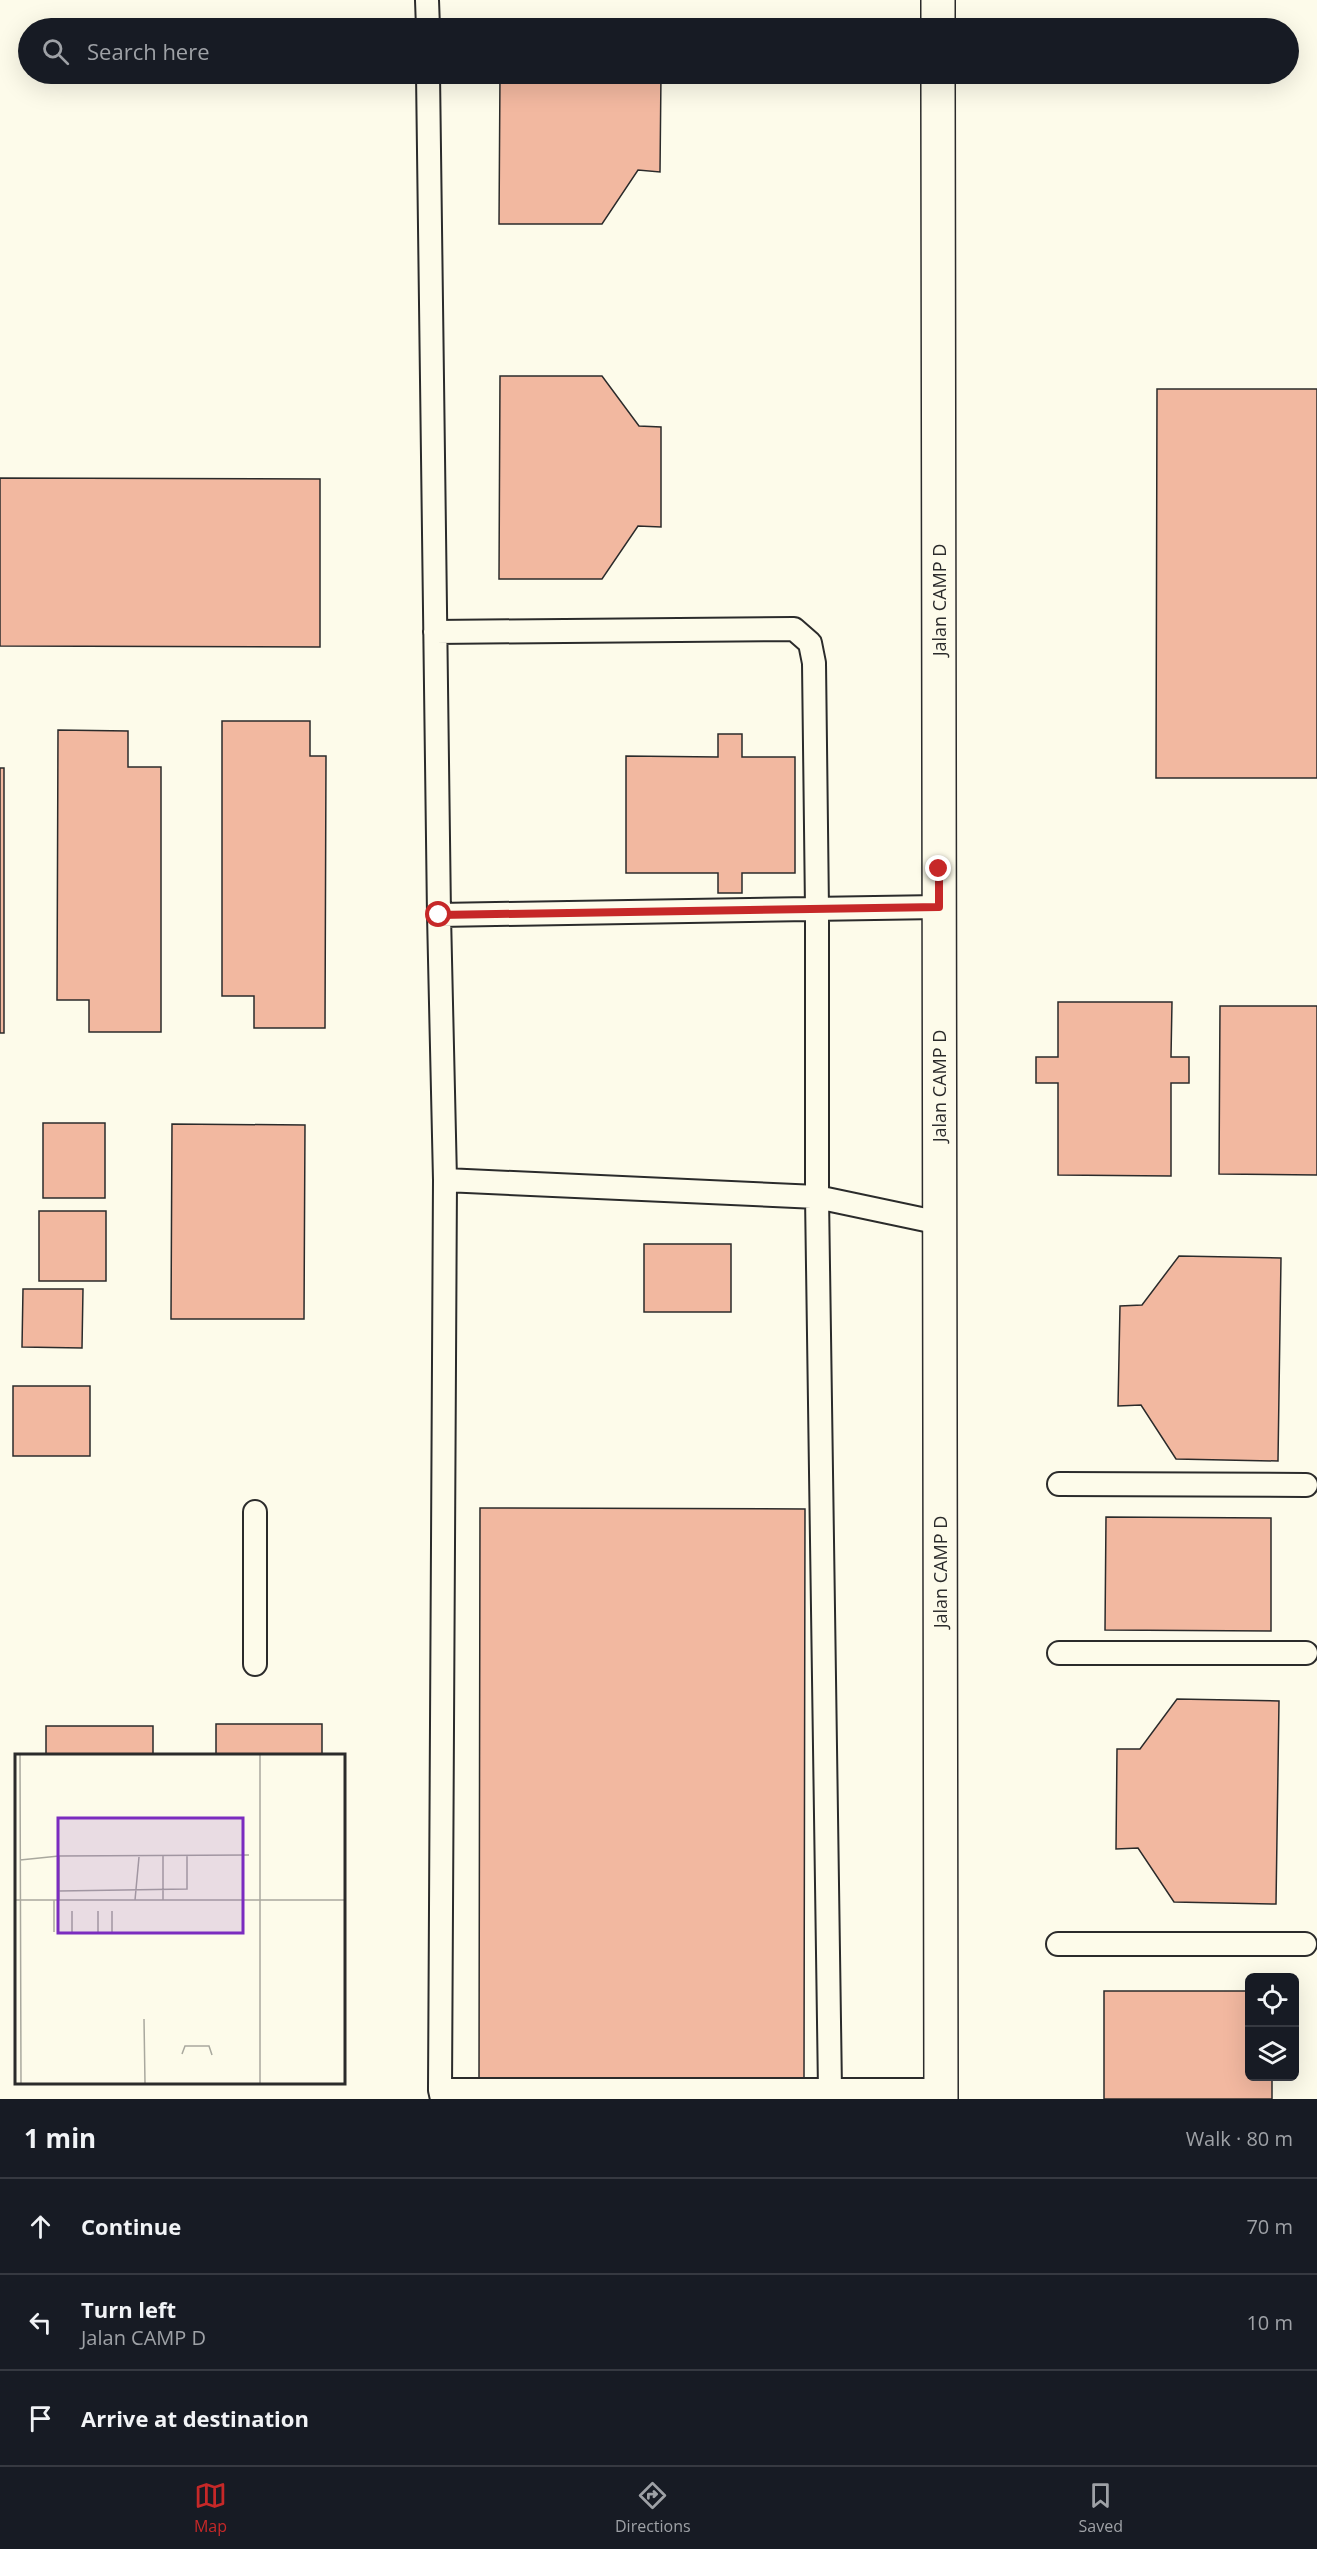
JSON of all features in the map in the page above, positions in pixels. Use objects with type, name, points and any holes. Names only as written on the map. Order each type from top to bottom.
[{"type":"street","points":[[938,0],[938,18]]},
{"type":"street","name":"Jalan CAMP D","points":[[938,84],[942,2094]]},
{"type":"lane","points":[[427,0],[428,18]]},
{"type":"lane","points":[[428,84],[439,915],[445,1180],[441,2094],[830,2090],[942,2094]]},
{"type":"lane","points":[[435,632],[794,629],[810,643],[814,663],[817,1197],[830,2090]]},
{"type":"lane","points":[[439,915],[939,907]]},
{"type":"lane","points":[[445,1180],[817,1197],[940,1223]]},
{"type":"lane","points":[[1059,1484],[1306,1485]]},
{"type":"lane","points":[[255,1512],[255,1664]]},
{"type":"lane","points":[[1059,1653],[1306,1653]]},
{"type":"lane","points":[[1058,1944],[1305,1944]]},
{"type":"building","points":[[500,84],[661,84],[660,172],[638,170],[602,224],[499,224]]},
{"type":"building","points":[[500,376],[602,376],[639,426],[661,427],[661,527],[638,526],[602,579],[499,579]]},
{"type":"building","points":[[1157,389],[1317,389],[1317,778],[1156,778]]},
{"type":"building","points":[[0,478],[320,479],[320,647],[0,646]]},
{"type":"building","points":[[222,721],[310,721],[310,756],[326,756],[325,1028],[254,1028],[254,996],[222,996]]},
{"type":"building","points":[[58,730],[128,731],[128,767],[161,767],[161,1032],[89,1032],[89,1000],[57,1000]]},
{"type":"building","points":[[718,734],[742,734],[742,757],[795,757],[795,873],[742,873],[742,893],[718,893],[718,873],[626,873],[626,756],[718,757]]},
{"type":"building","points":[[0,768],[4,768],[4,1033],[0,1033]]},
{"type":"building","points":[[1058,1002],[1172,1002],[1171,1057],[1189,1057],[1189,1083],[1171,1083],[1171,1176],[1058,1175],[1058,1083],[1036,1083],[1036,1057],[1058,1057]]},
{"type":"building","points":[[1220,1006],[1317,1006],[1317,1175],[1219,1174]]},
{"type":"building","points":[[43,1123],[105,1123],[105,1198],[43,1198]]},
{"type":"building","points":[[172,1124],[305,1125],[304,1319],[171,1319]]},
{"type":"building","points":[[39,1211],[106,1211],[106,1281],[39,1281]]},
{"type":"building","points":[[644,1244],[731,1244],[731,1312],[644,1312]]},
{"type":"building","points":[[1179,1256],[1281,1258],[1278,1461],[1176,1459],[1141,1405],[1118,1406],[1120,1306],[1142,1305]]},
{"type":"building","points":[[23,1289],[83,1289],[82,1348],[22,1347]]},
{"type":"building","points":[[13,1386],[90,1386],[90,1456],[13,1456]]},
{"type":"building","points":[[480,1508],[805,1509],[804,2082],[479,2082]]},
{"type":"building","points":[[1106,1517],[1271,1518],[1271,1631],[1105,1630]]},
{"type":"building","points":[[1177,1699],[1279,1701],[1276,1904],[1174,1902],[1138,1848],[1116,1849],[1117,1749],[1140,1749]]},
{"type":"building","points":[[216,1724],[322,1724],[322,1754],[216,1754]]},
{"type":"building","points":[[46,1726],[153,1726],[153,1754],[46,1754]]},
{"type":"building","points":[[1104,1991],[1245,1991],[1245,2081],[1272,2081],[1272,2099],[1104,2099]]},
{"type":"route","points":[[439,915],[939,907],[939,869]]}]
